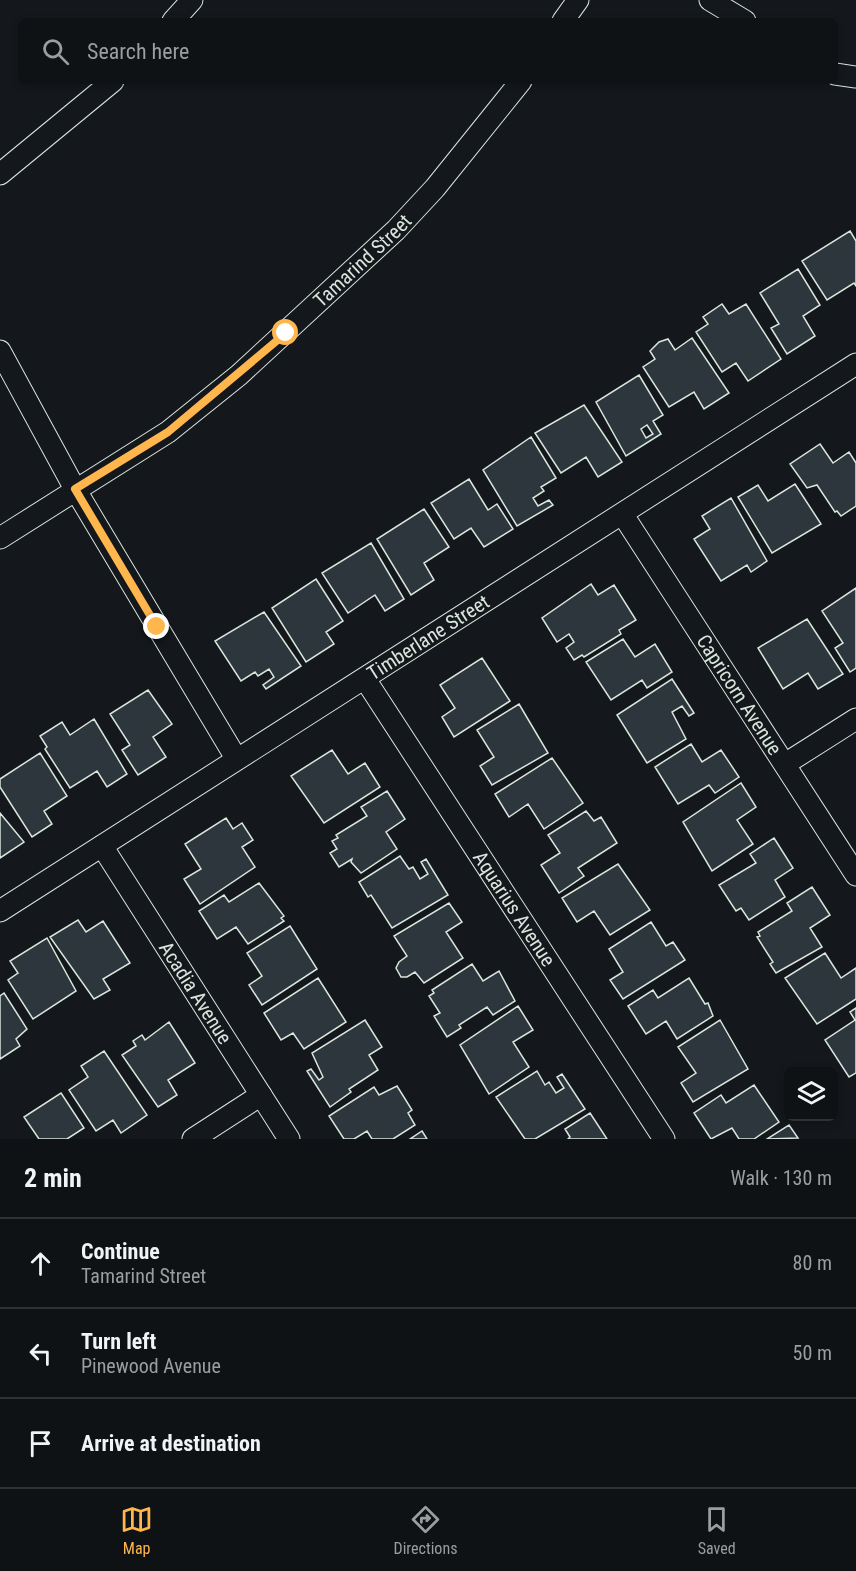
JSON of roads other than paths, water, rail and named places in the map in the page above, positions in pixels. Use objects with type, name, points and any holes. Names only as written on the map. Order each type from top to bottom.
[{"type":"street","points":[[176,18],[192,0]]},
{"type":"street","points":[[565,18],[578,0]]},
{"type":"street","points":[[710,0],[740,18]]},
{"type":"street","points":[[838,74],[856,77]]},
{"type":"street","points":[[0,174],[109,84]]},
{"type":"street","name":"Tamarind Street","points":[[0,538],[168,432],[286,333],[396,230],[435,188],[518,84]]},
{"type":"street","points":[[0,351],[75,489],[236,758]]},
{"type":"street","name":"Timberlane Street","points":[[0,911],[236,758],[623,515],[856,364]]},
{"type":"street","name":"Capricorn Avenue","points":[[623,515],[856,875]]},
{"type":"street","name":"Aquarius Avenue","points":[[365,678],[664,1139]]},
{"type":"street","points":[[785,764],[856,719]]},
{"type":"street","name":"Acadia Avenue","points":[[102,846],[289,1139]]},
{"type":"street","points":[[193,1139],[261,1095]]}]
